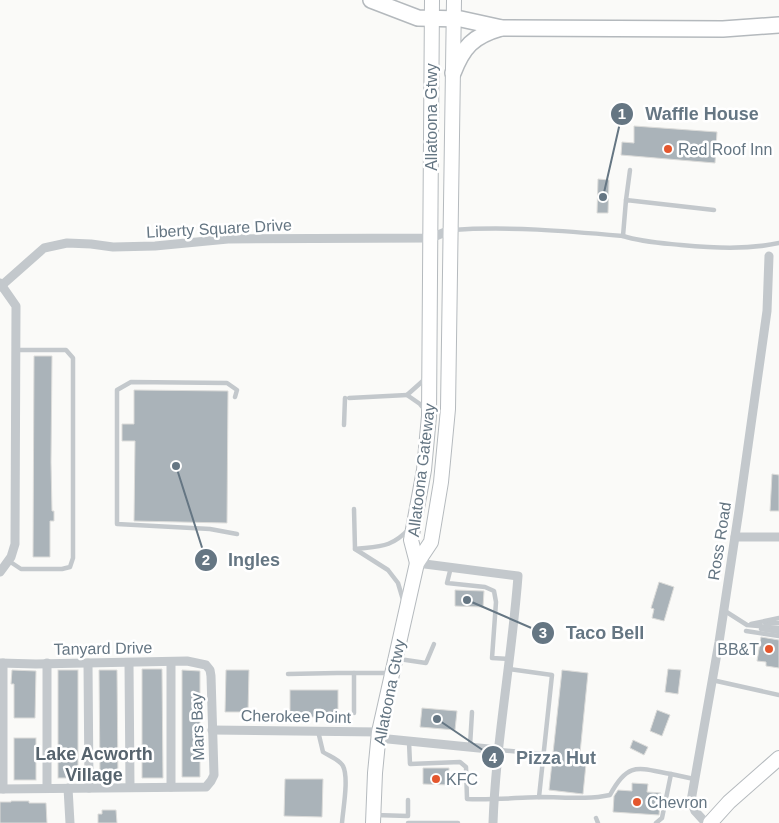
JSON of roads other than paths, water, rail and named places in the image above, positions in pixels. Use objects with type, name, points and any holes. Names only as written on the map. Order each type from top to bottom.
[{"type":"highway","points":[[371,0],[418,18],[454,18],[502,28],[723,30],[779,25]]},
{"type":"highway","points":[[453,73],[469,44],[484,34],[502,28]]},
{"type":"main road","name":"Allatoona Gtwy","points":[[431,215],[432,0]]},
{"type":"main road","points":[[450,230],[454,0]]},
{"type":"main road","name":"Allatoona Gateway","points":[[417,563],[411,540],[424,470],[429,417],[431,215]]},
{"type":"main road","name":"Allatoona Gateway","points":[[417,563],[431,542],[441,482],[448,409],[450,230]]},
{"type":"main road","name":"Allatoona Gtwy","points":[[373,819],[379,735],[391,673],[417,563]]},
{"type":"main road","points":[[710,823],[730,802],[779,758]]},
{"type":"street","name":"Liberty Square Drive","points":[[1,571],[8,561],[15,544],[16,306],[1,285],[44,248],[67,242],[113,247],[155,246],[228,239],[431,238],[450,230]]},
{"type":"street","name":"Ross Road","points":[[706,823],[695,811],[691,800],[736,537],[767,311],[769,256]]},
{"type":"street","points":[[736,537],[779,537]]},
{"type":"street","points":[[417,563],[518,576],[493,823]]},
{"type":"street","points":[[1,663],[1,789],[171,787],[171,662]]},
{"type":"street","name":"Tanyard Drive","points":[[1,663],[196,662],[206,664]]},
{"type":"street","points":[[46,788],[47,663]]},
{"type":"street","points":[[88,663],[89,788]]},
{"type":"street","points":[[129,663],[130,787]]},
{"type":"street","name":"Mars Bay","points":[[171,787],[206,786],[214,775],[211,676],[206,664]]},
{"type":"street","name":"Cherokee Point","points":[[212,730],[318,731],[379,735],[410,742],[499,750]]},
{"type":"street","points":[[68,788],[70,823]]},
{"type":"lane","points":[[623,236],[630,170]]},
{"type":"lane","points":[[626,200],[714,210]]},
{"type":"lane","points":[[450,230],[488,227],[581,232],[623,236],[650,242],[721,247],[751,247],[779,243]]},
{"type":"lane","points":[[8,561],[20,569],[62,569],[70,567],[73,558],[73,358],[66,350],[16,350]]},
{"type":"lane","points":[[344,425],[347,398],[408,395],[421,384],[430,372]]},
{"type":"lane","points":[[235,398],[237,390],[227,383],[131,382],[117,390],[117,524],[210,529],[237,534]]},
{"type":"lane","points":[[408,395],[420,404],[429,417]]},
{"type":"lane","points":[[354,509],[355,549]]},
{"type":"lane","points":[[355,549],[389,545],[401,537],[414,523]]},
{"type":"lane","points":[[355,549],[388,570],[398,584],[406,610]]},
{"type":"lane","points":[[451,567],[447,583],[485,586],[494,591],[496,602],[492,658],[510,659]]},
{"type":"lane","points":[[724,610],[747,628],[779,636]]},
{"type":"lane","points":[[747,628],[779,618]]},
{"type":"lane","points":[[747,628],[779,623]]},
{"type":"lane","points":[[747,628],[779,630]]},
{"type":"lane","points":[[395,658],[426,663],[434,644]]},
{"type":"lane","points":[[509,669],[552,675],[539,797]]},
{"type":"lane","points":[[354,673],[354,713]]},
{"type":"lane","points":[[288,674],[391,673]]},
{"type":"lane","points":[[712,680],[779,694]]},
{"type":"lane","points":[[470,748],[472,712]]},
{"type":"lane","points":[[318,731],[320,746],[323,752],[337,760],[343,767],[345,780],[342,823]]},
{"type":"lane","points":[[410,742],[410,764],[460,762],[466,767],[468,773],[467,799],[494,800],[539,797],[592,799],[610,795],[624,773],[636,770],[672,774],[694,779]]},
{"type":"lane","points":[[499,750],[543,754]]},
{"type":"lane","points":[[656,823],[662,818],[672,774]]},
{"type":"lane","points":[[373,819],[408,816],[408,800]]},
{"type":"lane","points":[[408,823],[458,823]]},
{"type":"place","name":"Red Roof Inn","points":[[668,149]]},
{"type":"place","name":"Waffle House","points":[[603,197]]},
{"type":"place","name":"Ingles","points":[[176,466]]},
{"type":"place","name":"Taco Bell","points":[[467,600]]},
{"type":"place","name":"BB&T","points":[[769,649]]},
{"type":"place","name":"Pizza Hut","points":[[437,719]]},
{"type":"place","name":"KFC","points":[[436,779]]},
{"type":"place","name":"Chevron","points":[[637,802]]},
{"type":"district","name":"Lake Acworth Village","points":[[94,764]]}]
